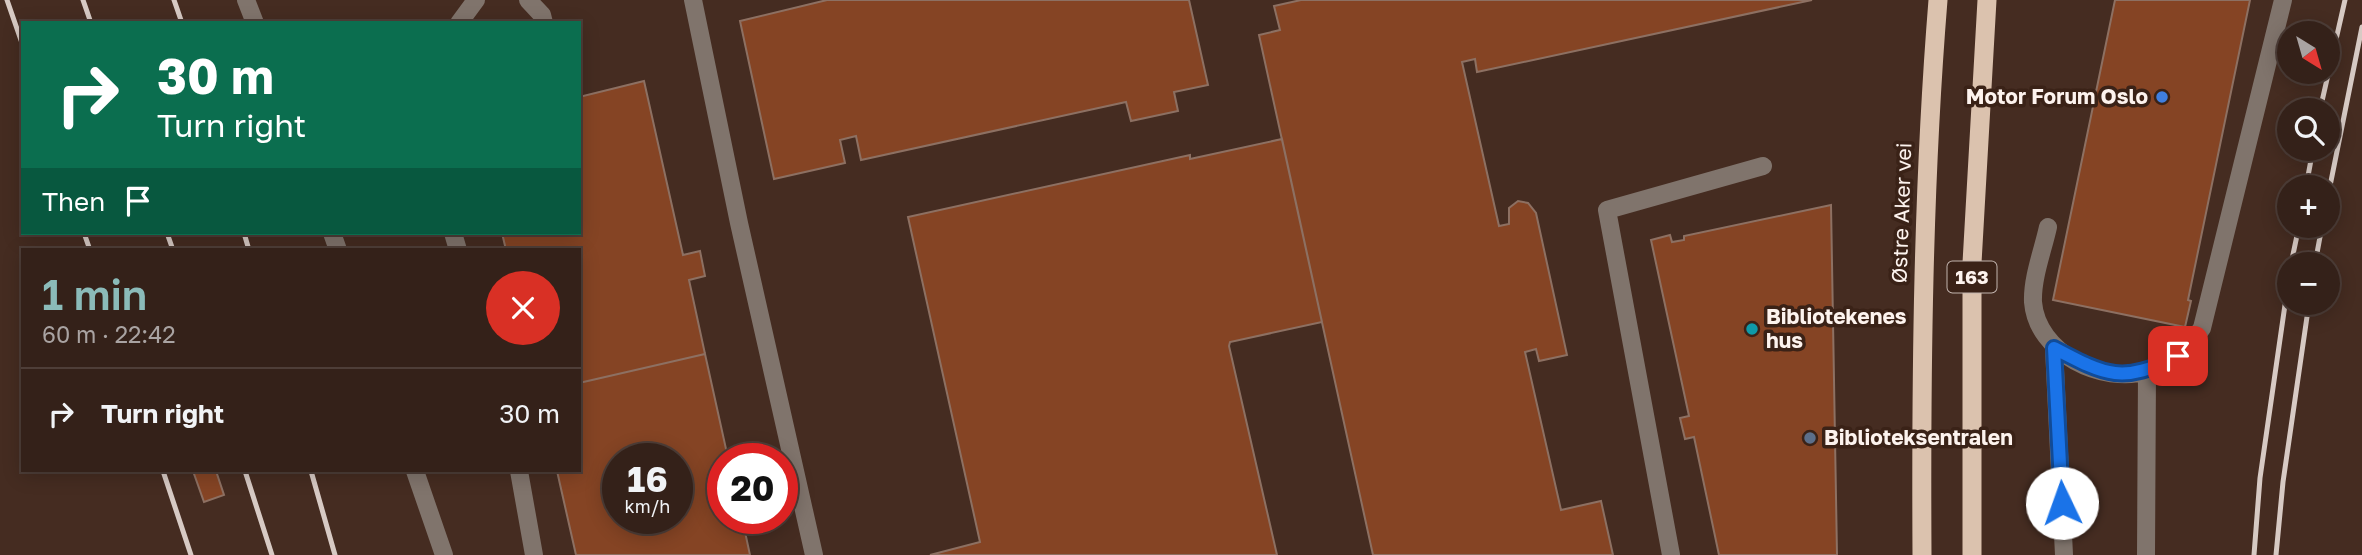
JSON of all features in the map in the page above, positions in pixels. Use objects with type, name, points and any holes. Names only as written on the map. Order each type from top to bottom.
[{"type":"highway","name":"Østre Aker vei","points":[[1922,555],[1922,275],[1929,115],[1938,0]]},
{"type":"highway","name":"163","points":[[1972,555],[1972,263],[1987,0]]},
{"type":"lane","points":[[246,0],[254,21]]},
{"type":"lane","points":[[460,21],[476,0]]},
{"type":"lane","points":[[528,0],[542,15],[544,21]]},
{"type":"lane","points":[[693,0],[739,223],[814,555]]},
{"type":"lane","points":[[2054,348],[2101,373],[2147,372],[2178,356],[2203,328],[2283,0]]},
{"type":"lane","points":[[1671,555],[1606,209],[1763,166]]},
{"type":"lane","points":[[2049,227],[2033,302],[2040,324],[2054,348],[2064,555]]},
{"type":"lane","points":[[2146,555],[2147,372]]},
{"type":"lane","points":[[415,472],[444,555]]},
{"type":"lane","points":[[519,472],[534,555]]},
{"type":"building","points":[[827,0],[1189,0],[1208,85],[1174,92],[1178,111],[1131,121],[1126,102],[861,160],[856,136],[840,140],[845,163],[774,179],[740,21]]},
{"type":"building","points":[[1301,0],[1812,0],[1477,72],[1475,59],[1462,62],[1499,226],[1509,224],[1509,208],[1518,201],[1528,203],[1536,213],[1567,355],[1539,361],[1536,349],[1525,352],[1561,510],[1601,501],[1613,555],[1373,555],[1259,35],[1280,30],[1274,6]]},
{"type":"building","points":[[2115,0],[2250,0],[2188,300],[2191,301],[2185,327],[2053,300]]},
{"type":"building","points":[[644,81],[683,255],[700,251],[705,276],[689,280],[705,354],[581,383],[581,248],[506,248],[502,235],[581,235],[581,97]]},
{"type":"building","points":[[1282,139],[1322,322],[1230,342],[1229,346],[1277,555],[930,555],[980,542],[908,217],[1190,155],[1190,159]]},
{"type":"building","name":"Bibliotekenes hus","points":[[1831,205],[1837,555],[1719,555],[1694,437],[1685,439],[1680,418],[1689,416],[1651,240],[1670,235],[1672,242],[1684,240],[1684,236]]},
{"type":"building","points":[[705,354],[725,443],[707,443],[707,534],[745,534],[750,555],[576,555],[557,472],[581,472],[581,383]]},
{"type":"building","points":[[193,472],[216,472],[224,495],[204,502]]},
{"type":"railway","points":[[7,0],[21,40]]},
{"type":"railway","points":[[83,0],[90,21]]},
{"type":"railway","points":[[174,0],[181,21]]},
{"type":"railway","points":[[2323,98],[2345,0]]},
{"type":"railway","points":[[2332,175],[2362,27]]},
{"type":"railway","points":[[2308,175],[2311,161]]},
{"type":"railway","points":[[85,235],[89,248]]},
{"type":"railway","points":[[168,235],[172,248]]},
{"type":"railway","points":[[245,235],[248,248]]},
{"type":"railway","points":[[2294,252],[2296,238]]},
{"type":"railway","points":[[2317,252],[2320,238]]},
{"type":"railway","points":[[2254,555],[2260,478],[2284,315]]},
{"type":"railway","points":[[2276,555],[2283,482],[2307,315]]},
{"type":"railway","points":[[163,472],[191,555]]},
{"type":"railway","points":[[245,472],[272,555]]},
{"type":"railway","points":[[311,472],[335,555]]},
{"type":"place","name":"Motor Forum Oslo","points":[[2162,97]]},
{"type":"place","name":"Bibliotekenes hus","points":[[1752,329]]},
{"type":"place","name":"Biblioteksentralen","points":[[1810,438]]},
{"type":"route","points":[[2062,503],[2054,348],[2101,373],[2147,372],[2178,356]]}]
